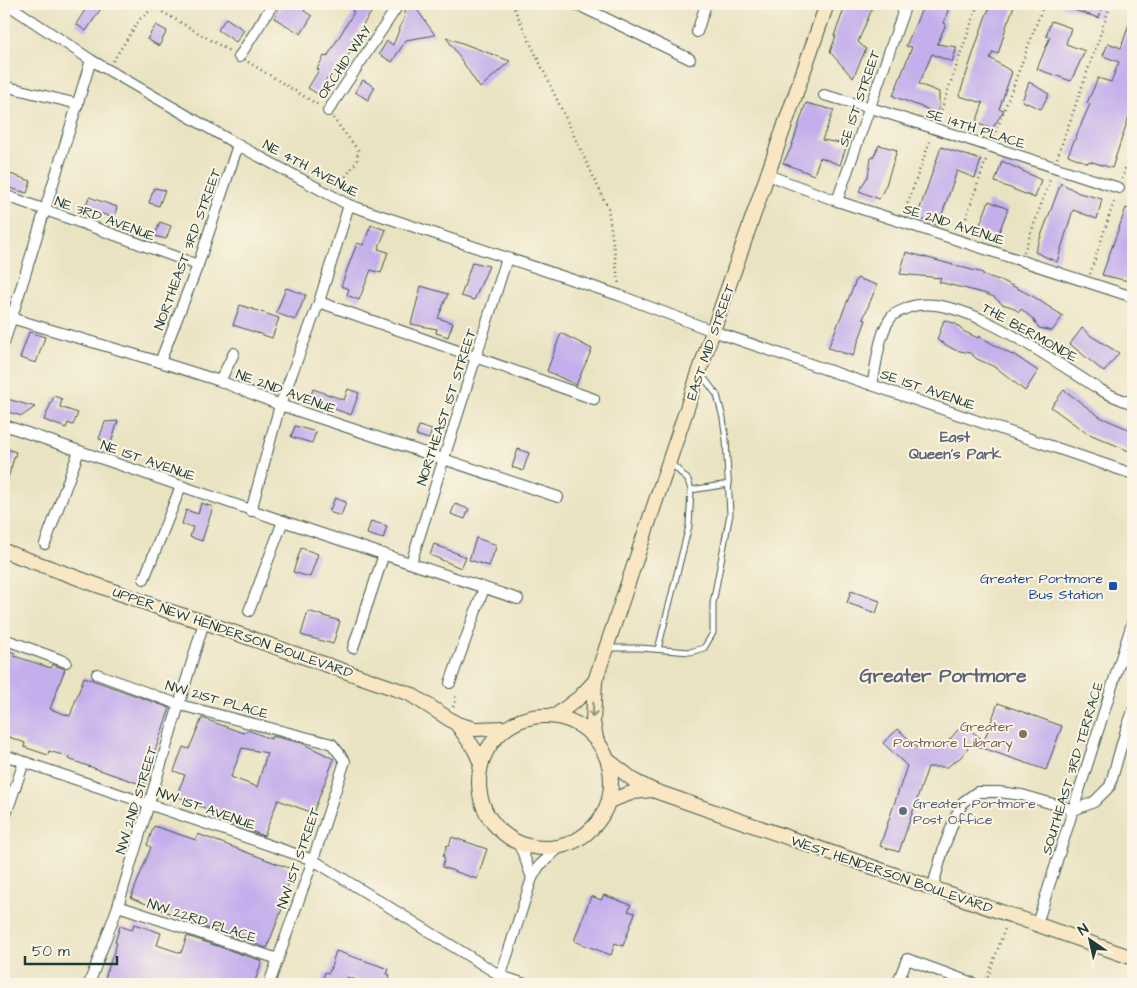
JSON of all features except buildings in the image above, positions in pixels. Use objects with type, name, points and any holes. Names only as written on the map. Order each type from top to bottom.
[{"type":"street","name":"NE 4TH AVENUE","points":[[7,4],[107,70],[238,145],[349,205],[621,296],[713,331]]},
{"type":"street","name":"ORCHID WAY","points":[[328,111],[399,4]]},
{"type":"street","points":[[576,4],[690,59]]},
{"type":"street","points":[[697,32],[706,4]]},
{"type":"street","name":"EAST MID STREET","points":[[596,738],[592,722],[595,681],[713,331],[827,4]]},
{"type":"street","name":"SE 1ST STREET","points":[[838,201],[906,4]]},
{"type":"street","points":[[239,57],[270,5]]},
{"type":"street","points":[[4,343],[8,317],[45,211],[91,60]]},
{"type":"street","points":[[4,86],[78,104]]},
{"type":"street","name":"SE 14TH PLACE","points":[[824,95],[871,108],[1119,188]]},
{"type":"street","name":"NORTHEAST 3RD STREET","points":[[160,362],[198,265],[238,145]]},
{"type":"street","name":"SE 2ND AVENUE","points":[[768,175],[838,201],[1133,297]]},
{"type":"street","name":"NE 3RD AVENUE","points":[[4,195],[198,265]]},
{"type":"street","points":[[251,511],[280,405],[319,302],[349,205]]},
{"type":"street","name":"NORTHEAST 1ST STREET","points":[[411,563],[507,258]]},
{"type":"street","points":[[319,302],[594,399]]},
{"type":"street","name":"THE BERMONDE","points":[[872,385],[883,335],[893,315],[914,304],[941,306],[977,318],[1021,340],[1099,390],[1133,404]]},
{"type":"street","name":"NE 2ND AVENUE","points":[[8,317],[160,362],[280,405],[558,497]]},
{"type":"street","name":"SE 1ST AVENUE","points":[[713,331],[1133,474]]},
{"type":"street","points":[[220,382],[234,353]]},
{"type":"street","name":"NE 1ST AVENUE","points":[[4,425],[251,511],[518,600]]},
{"type":"street","points":[[46,544],[80,451]]},
{"type":"street","points":[[144,579],[181,486]]},
{"type":"street","points":[[249,611],[283,521]]},
{"type":"street","name":"UPPER NEW HENDERSON BOULEVARD","points":[[4,551],[410,694],[457,724],[475,728],[506,728]]},
{"type":"street","points":[[353,648],[384,554]]},
{"type":"street","points":[[450,683],[484,588]]},
{"type":"street","name":"SOUTHEAST 3RD TERRACE","points":[[1037,924],[1133,620]]},
{"type":"street","name":"NW 2ND STREET","points":[[89,984],[118,906],[204,622]]},
{"type":"street","points":[[4,639],[66,662]]},
{"type":"street","name":"NW 21ST PLACE","points":[[97,674],[180,704],[332,744]]},
{"type":"street","name":"EAST MID STREET","points":[[555,716],[580,697],[595,681]]},
{"type":"street","points":[[932,889],[944,847],[963,802],[977,792],[1022,795],[1074,810],[1094,802],[1110,786],[1129,735],[1133,710]]},
{"type":"street","points":[[538,715],[555,716],[571,720],[584,727],[596,738],[604,749],[609,761],[612,780],[609,801],[603,816],[591,830],[577,840],[560,847],[531,847],[517,842],[501,832],[489,818],[481,801],[478,783],[481,764],[495,738],[506,728],[538,715]]},
{"type":"street","name":"UPPER NEW HENDERSON BOULEVARD","points":[[457,724],[475,750],[481,764]]},
{"type":"street","name":"NW 1ST STREET","points":[[269,984],[313,860],[345,761],[332,744]]},
{"type":"street","name":"NW 1ST AVENUE","points":[[4,755],[150,803],[313,860],[499,980],[525,984]]},
{"type":"street","name":"WEST HENDERSON BOULEVARD","points":[[609,761],[636,782],[652,790],[1133,958]]},
{"type":"street","points":[[4,820],[24,762]]},
{"type":"street","name":"WEST HENDERSON BOULEVARD","points":[[609,801],[634,792],[652,790]]},
{"type":"street","points":[[517,842],[532,878]]},
{"type":"street","points":[[499,980],[532,878],[539,866],[560,847]]},
{"type":"street","name":"NW 22RD PLACE","points":[[118,906],[278,960]]},
{"type":"street","points":[[897,984],[907,959],[975,984]]},
{"type":"lane","points":[[606,648],[690,652],[704,648],[713,633],[713,603],[730,514],[729,484],[726,440],[717,395],[699,372]]},
{"type":"lane","points":[[658,649],[689,526],[691,490],[688,480],[669,461]]},
{"type":"lane","points":[[691,490],[729,484]]},
{"type":"path","points":[[107,70],[140,19],[158,4]]},
{"type":"path","points":[[512,4],[608,208],[621,296]]},
{"type":"path","points":[[901,222],[978,4]]},
{"type":"path","points":[[958,240],[990,147],[1044,4]]},
{"type":"path","points":[[1022,261],[1111,4]]},
{"type":"path","points":[[154,7],[328,111],[358,150],[357,161],[332,196]]},
{"type":"path","points":[[1088,282],[1133,144]]},
{"type":"path","points":[[445,716],[453,707],[456,698],[450,683]]},
{"type":"path","points":[[985,984],[1010,915]]},
{"type":"place","name":"Greater Portmore Bus Station","points":[[1113,586]]},
{"type":"place","name":"Greater Portmore Library","points":[[1023,734]]},
{"type":"place","name":"Greater Portmore Post Office","points":[[903,811]]},
{"type":"district","name":"East Queen's Park","points":[[955,446]]},
{"type":"district","name":"Greater Portmore","points":[[943,675]]}]
